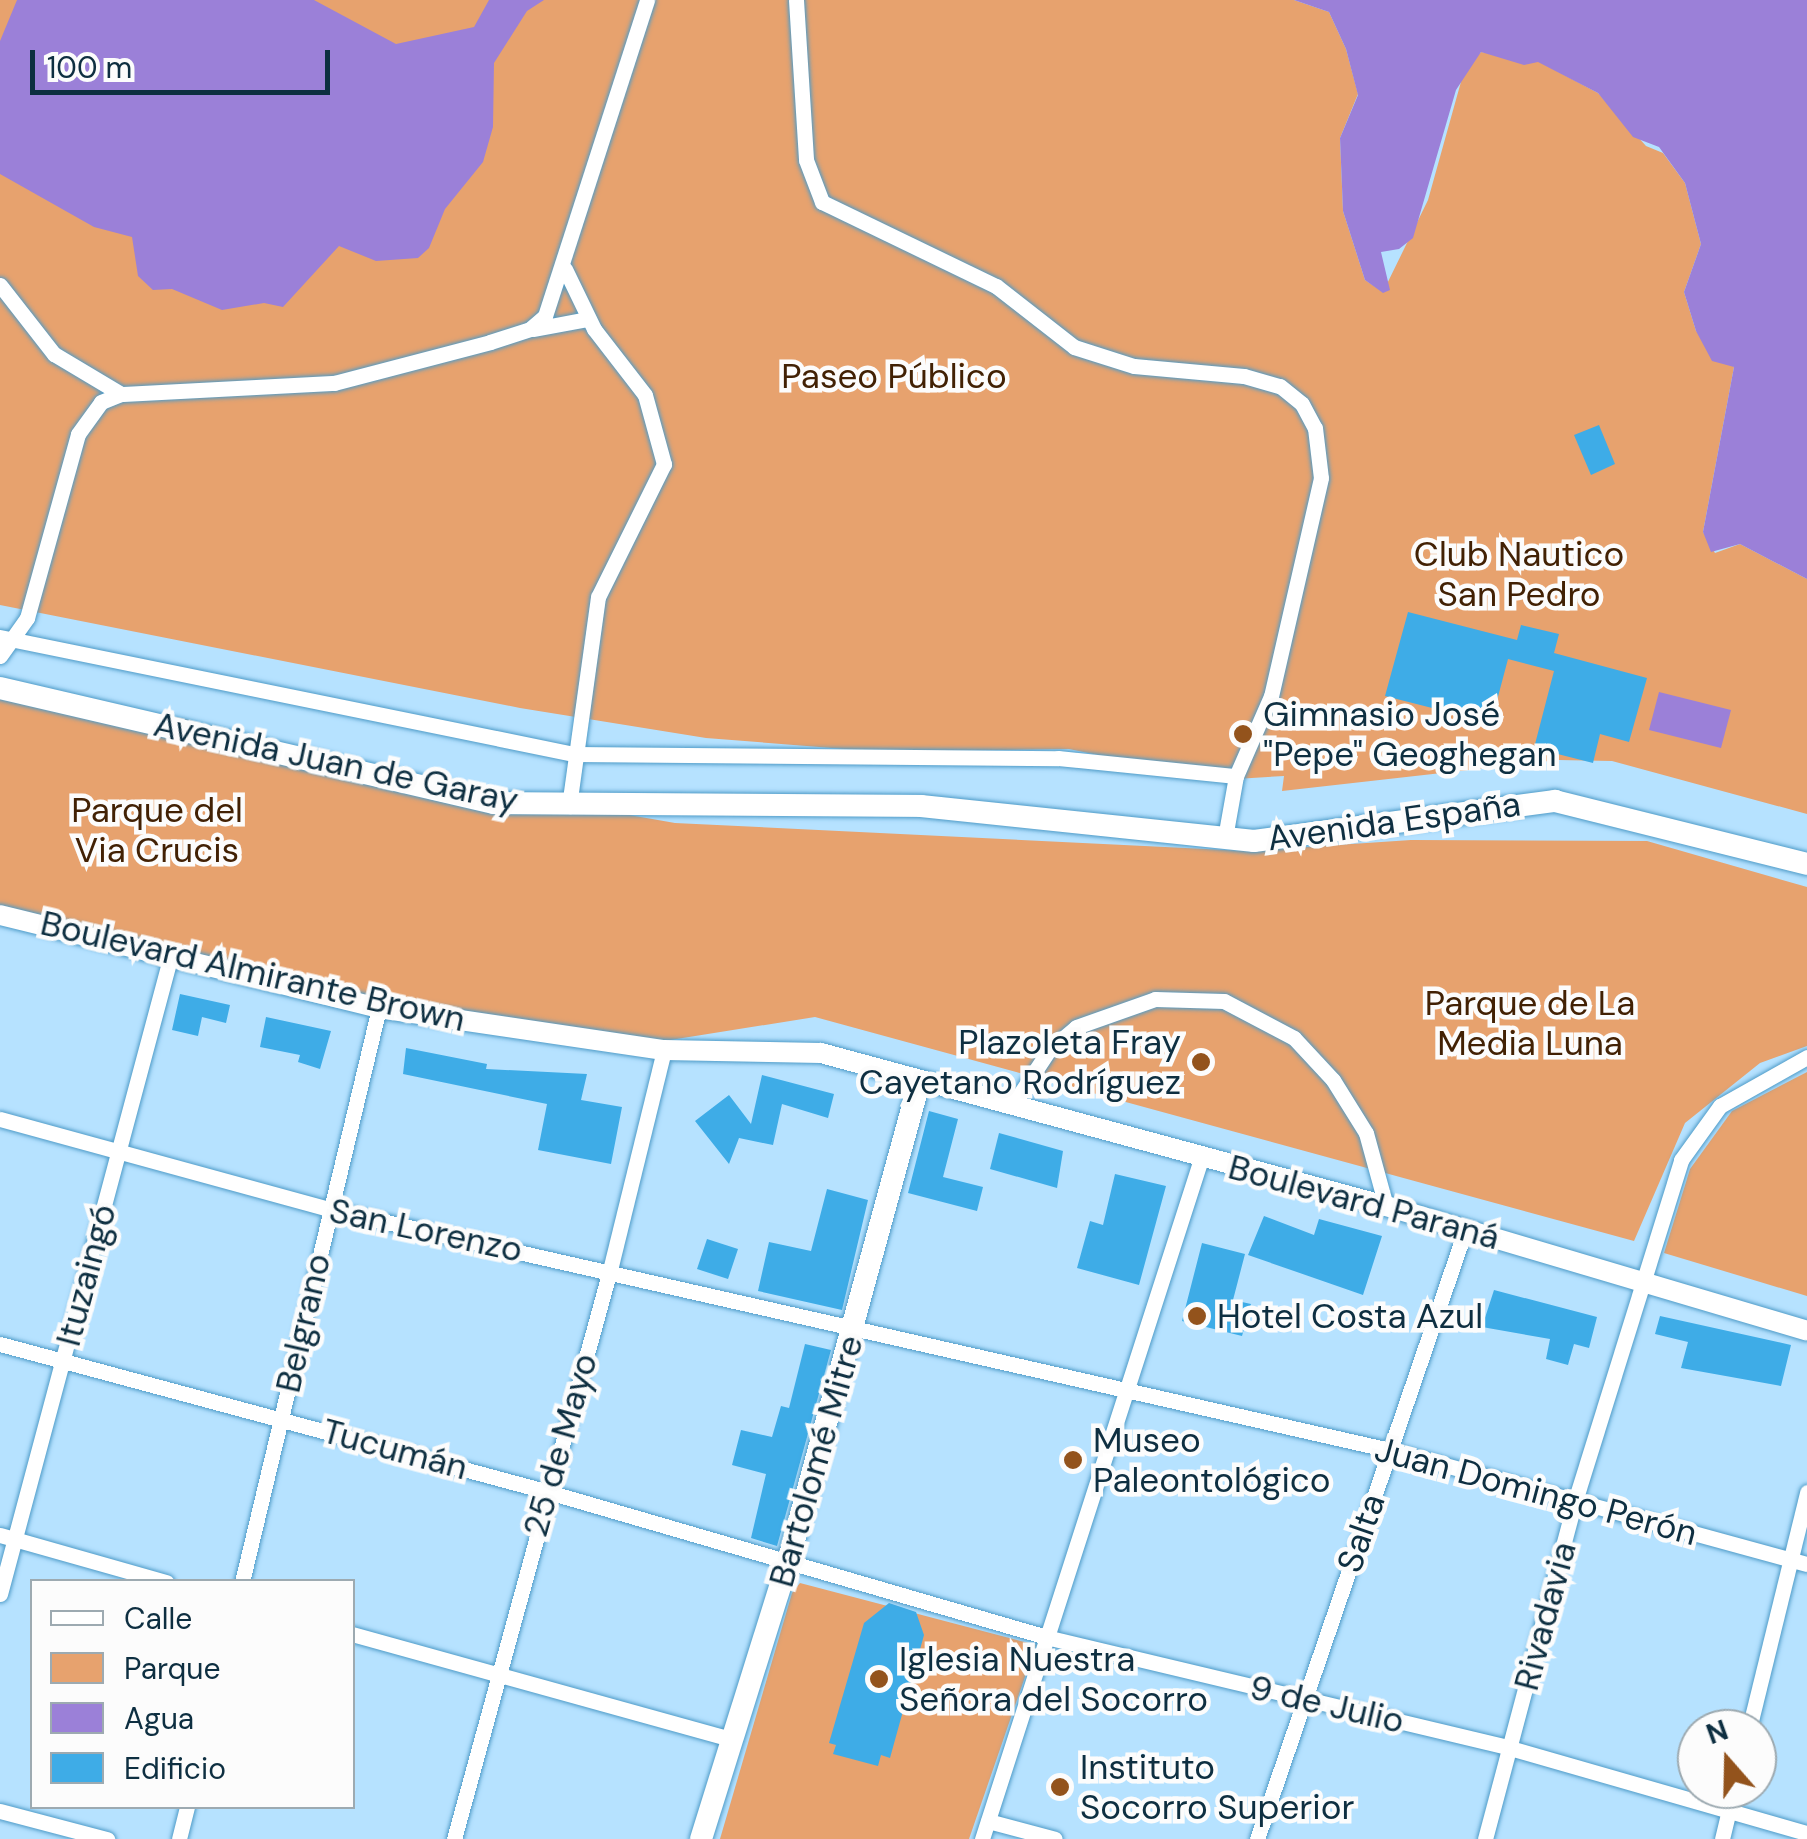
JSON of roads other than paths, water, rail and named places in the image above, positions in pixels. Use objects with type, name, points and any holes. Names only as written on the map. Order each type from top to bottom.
[{"type":"main road","name":"Avenida Juan de Garay","points":[[0,688],[494,803],[569,806],[768,800],[975,809]]},
{"type":"main road","name":"Avenida España","points":[[975,809],[1225,838],[1313,838],[1555,801],[1807,864]]},
{"type":"main road","name":"Bartolomé Mitre","points":[[701,1839],[788,1562],[920,1080]]},
{"type":"street","points":[[530,329],[545,316],[565,269],[648,0]]},
{"type":"street","points":[[796,0],[806,160],[822,202],[1008,292],[1074,347],[1134,366],[1244,376],[1280,386],[1302,404],[1315,428],[1320,478],[1272,696],[1236,776],[1225,838]]},
{"type":"street","points":[[565,269],[588,319],[645,396],[664,464],[598,597],[569,806]]},
{"type":"street","points":[[0,285],[54,354],[121,394]]},
{"type":"street","points":[[0,656],[5,638],[26,618],[87,413],[121,394],[334,383],[530,329],[588,319]]},
{"type":"street","points":[[5,638],[574,754],[1058,758],[1236,776]]},
{"type":"street","name":"Boulevard Almirante Brown","points":[[0,914],[379,1008],[664,1050],[799,1050],[920,1080]]},
{"type":"street","name":"Ituzaingó","points":[[0,1594],[7,1537],[64,1362],[170,955]]},
{"type":"street","points":[[1014,1103],[1049,1050],[1076,1027],[1155,999],[1224,1001],[1294,1038],[1333,1080],[1366,1133],[1386,1206]]},
{"type":"street","name":"Belgrano","points":[[243,1579],[379,1008]]},
{"type":"street","name":"25 de Mayo","points":[[454,1839],[546,1491],[610,1270],[664,1050]]},
{"type":"street","name":"Rivadavia","points":[[1486,1839],[1575,1501],[1681,1160],[1701,1124],[1752,1082],[1807,1058]]},
{"type":"street","name":"Boulevard Paraná","points":[[920,1080],[1466,1228],[1807,1331]]},
{"type":"street","name":"San Lorenzo","points":[[0,1119],[117,1155],[328,1209],[610,1270],[854,1332]]},
{"type":"street","points":[[982,1839],[1130,1394],[1201,1159]]},
{"type":"street","name":"Salta","points":[[1257,1839],[1466,1228]]},
{"type":"street","name":"Juan Domingo Perón","points":[[854,1332],[1390,1450],[1799,1562]]},
{"type":"street","name":"Tucumán","points":[[0,1344],[546,1491],[788,1562]]},
{"type":"street","points":[[1755,1709],[1799,1562],[1807,1492]]},
{"type":"street","points":[[7,1537],[155,1579]]},
{"type":"street","name":"9 de Julio","points":[[788,1562],[1050,1638],[1510,1748],[1677,1795]]},
{"type":"street","points":[[355,1635],[730,1739]]},
{"type":"street","points":[[180,1839],[187,1809]]},
{"type":"street","points":[[1722,1839],[1729,1809]]},
{"type":"street","name":"9 de Julio","points":[[1729,1809],[1807,1833]]},
{"type":"street","points":[[0,1811],[108,1839]]},
{"type":"street","points":[[988,1821],[1055,1839]]},
{"type":"water","points":[[17,0],[314,0],[396,44],[474,27],[489,0],[544,0],[527,11],[494,63],[493,127],[483,162],[445,209],[429,248],[418,258],[376,261],[339,246],[283,307],[264,303],[222,310],[172,289],[153,290],[138,276],[132,237],[94,227],[0,174],[0,41]]},
{"type":"water","points":[[1294,0],[1807,0],[1807,579],[1740,544],[1711,552],[1703,532],[1734,367],[1712,361],[1696,331],[1684,292],[1701,244],[1685,183],[1659,147],[1633,137],[1598,93],[1538,62],[1524,65],[1481,52],[1456,90],[1413,238],[1399,249],[1381,252],[1390,290],[1383,293],[1365,280],[1343,211],[1340,138],[1358,95],[1346,49],[1329,12]]},
{"type":"water","points":[[1659,692],[1731,710],[1721,748],[1649,730]]},
{"type":"place","name":"Gimnasio José \"Pepe\" Geoghegan","points":[[1243,734]]},
{"type":"place","name":"Plazoleta Fray Cayetano Rodríguez","points":[[1201,1062]]},
{"type":"place","name":"Hotel Costa Azul","points":[[1197,1316]]},
{"type":"place","name":"Museo Paleontológico","points":[[1073,1460]]},
{"type":"place","name":"Iglesia Nuestra Señora del Socorro","points":[[879,1679]]},
{"type":"place","name":"Instituto Socorro Superior","points":[[1060,1787]]},
{"type":"park label","name":"Paseo Público","points":[[894,376]]},
{"type":"park label","name":"Club Nautico San Pedro","points":[[1519,574]]},
{"type":"park label","name":"Parque del Via Crucis","points":[[157,830]]},
{"type":"park label","name":"Parque de La Media Luna","points":[[1530,1023]]}]
